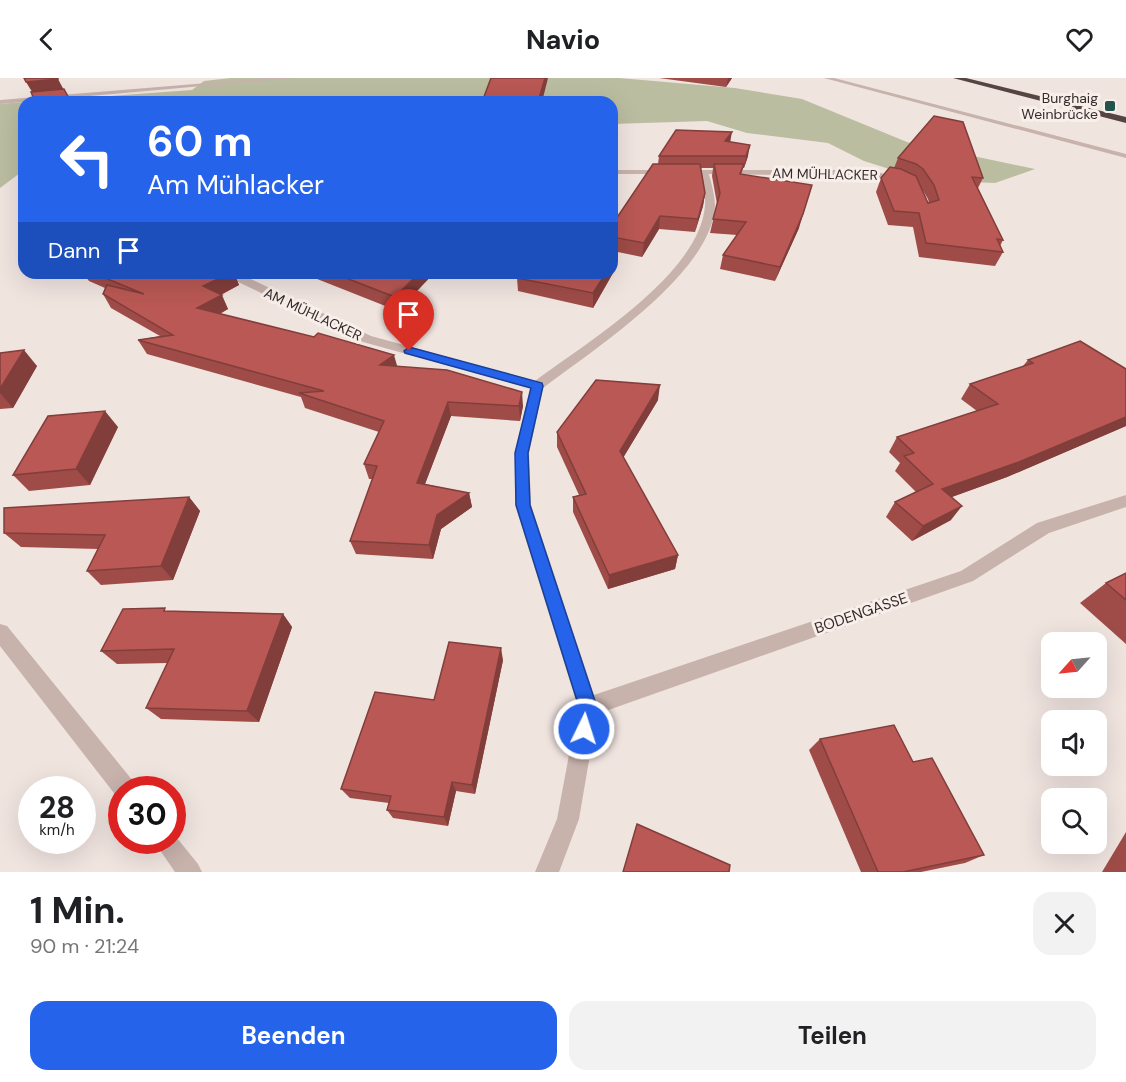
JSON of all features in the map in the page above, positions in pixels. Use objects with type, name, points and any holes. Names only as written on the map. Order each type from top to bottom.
[{"type":"highway","points":[[957,78],[1126,120]]},
{"type":"highway","points":[[989,78],[1126,120]]},
{"type":"street","points":[[72,96],[290,78]]},
{"type":"street","points":[[827,78],[1126,156]]},
{"type":"street","points":[[0,102],[18,101]]},
{"type":"street","name":"AM MÜHLACKER","points":[[618,172],[869,173],[910,183]]},
{"type":"street","points":[[547,872],[568,819],[588,707],[523,505],[522,453],[537,386],[644,306],[687,260],[701,236],[710,206],[704,172]]},
{"type":"street","name":"AM MÜHLACKER","points":[[243,279],[367,339],[537,386]]},
{"type":"street","name":"BODENGASSE","points":[[588,707],[967,576],[1043,528],[1126,501]]},
{"type":"street","points":[[0,632],[115,776]]},
{"type":"street","points":[[176,854],[190,872]]},
{"type":"green space","points":[[231,78],[619,78],[735,88],[802,99],[907,142],[1035,169],[995,183],[924,180],[864,161],[828,143],[747,133],[707,121],[618,124],[618,96],[111,96],[192,90],[204,81]]},
{"type":"green space","points":[[18,102],[18,174],[0,188],[0,104]]},
{"type":"building","points":[[24,78],[58,78],[58,79],[26,82]]},
{"type":"building","points":[[491,78],[545,78],[540,96],[484,96]]},
{"type":"building","points":[[64,89],[68,96],[33,96],[31,92]]},
{"type":"building","points":[[934,116],[963,122],[983,178],[972,177],[1003,240],[997,239],[1003,252],[926,243],[919,213],[894,211],[881,178],[890,167],[916,176],[928,203],[939,200],[934,185],[923,169],[898,158]]},
{"type":"building","points":[[676,130],[732,132],[725,141],[750,145],[746,156],[659,156]]},
{"type":"building","points":[[653,164],[700,164],[705,193],[698,219],[660,216],[644,243],[618,238],[618,216]]},
{"type":"building","points":[[714,164],[744,164],[740,174],[812,185],[803,214],[780,267],[723,255],[746,222],[713,219],[720,193]]},
{"type":"building","points":[[108,279],[218,279],[203,286],[222,295],[197,308],[314,337],[318,333],[394,355],[380,365],[447,370],[522,392],[519,406],[448,402],[417,483],[469,493],[437,515],[429,545],[350,541],[377,466],[364,464],[384,421],[299,393],[324,391],[138,340],[173,335],[103,294],[107,285],[144,294]]},
{"type":"building","points":[[348,279],[413,279],[395,297]]},
{"type":"building","points":[[522,279],[602,279],[593,293]]},
{"type":"building","points":[[1080,341],[1126,369],[1126,417],[1019,462],[942,489],[962,506],[923,526],[895,502],[933,484],[904,456],[914,453],[897,437],[998,404],[970,384],[1033,363],[1028,360]]},
{"type":"building","points":[[24,350],[0,389],[0,353]]},
{"type":"building","points":[[596,380],[660,385],[620,451],[678,555],[609,575],[573,497],[586,494],[557,432]]},
{"type":"building","points":[[105,411],[76,469],[13,475],[48,416]]},
{"type":"building","points":[[189,497],[161,566],[87,571],[105,535],[4,533],[4,508]]},
{"type":"building","points":[[1126,573],[1126,600],[1106,583]]},
{"type":"building","points":[[165,608],[164,611],[283,614],[247,711],[146,708],[174,649],[101,651],[123,609]]},
{"type":"building","points":[[449,642],[501,648],[472,785],[452,782],[444,817],[387,810],[391,796],[341,789],[375,692],[434,700]]},
{"type":"building","points":[[894,725],[913,762],[932,758],[984,855],[903,872],[878,872],[820,739]]},
{"type":"building","points":[[637,824],[730,865],[729,872],[623,872]]},
{"type":"place","name":"Burghaig Weinbrücke","points":[[1110,106]]},
{"type":"route","points":[[409,351],[537,386],[522,453],[523,505],[588,707],[584,729]]}]
